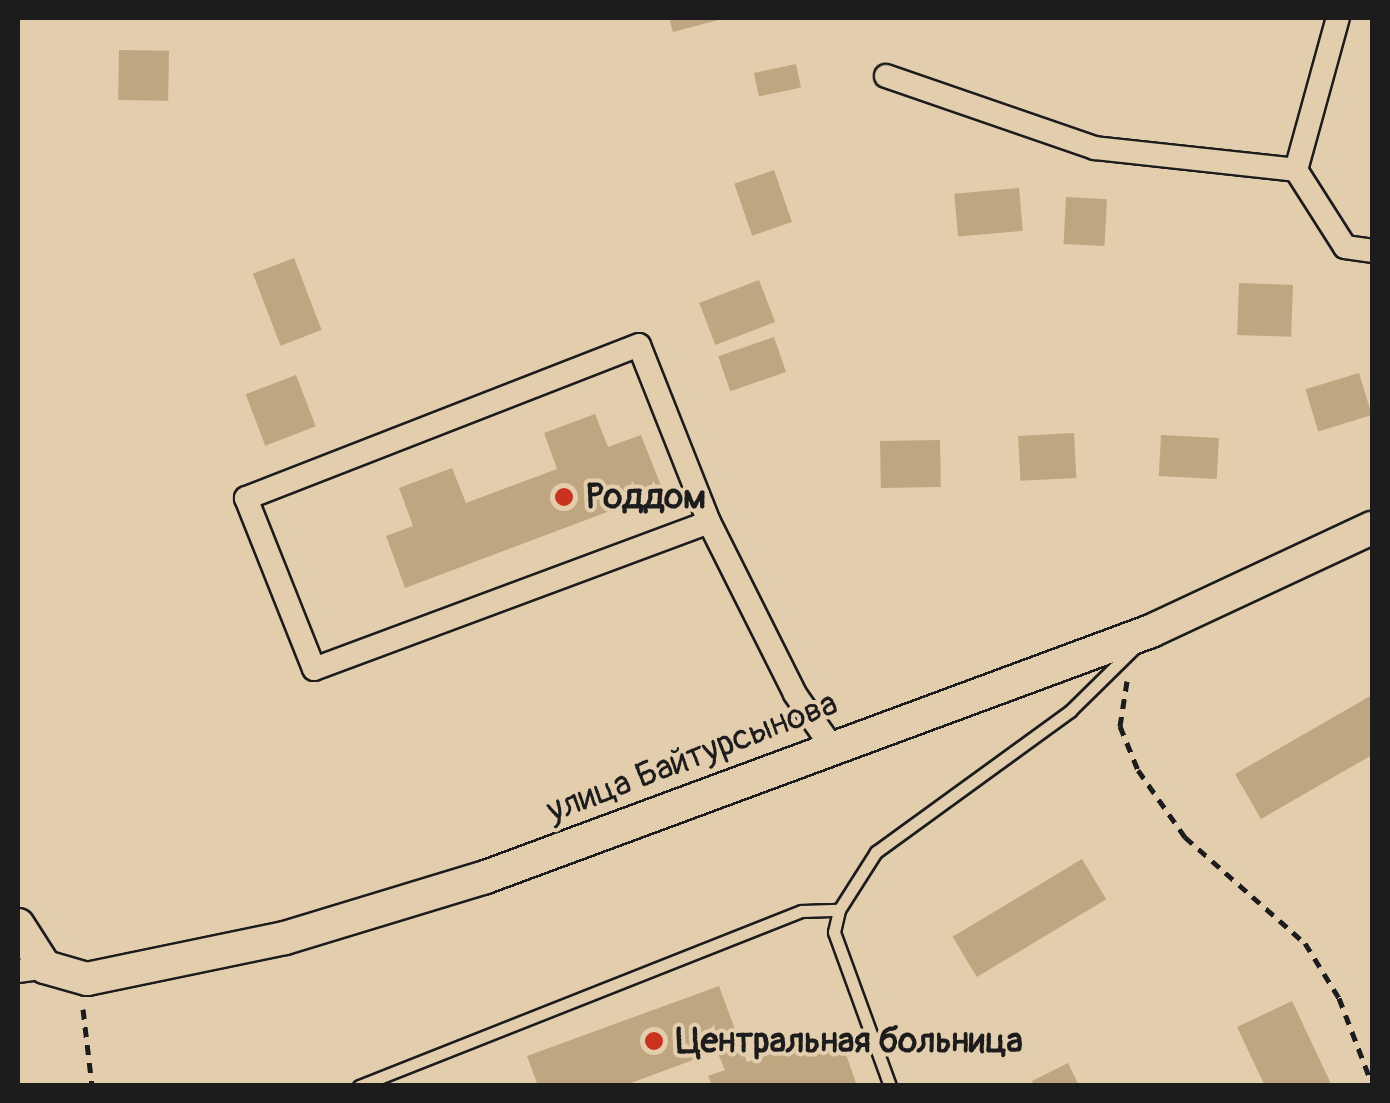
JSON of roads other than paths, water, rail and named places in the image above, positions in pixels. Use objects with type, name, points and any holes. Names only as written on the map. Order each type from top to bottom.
[{"type":"street","points":[[1338,18],[1296,170],[1345,246],[1372,251]]},
{"type":"street","points":[[886,76],[1095,148],[1296,170]]},
{"type":"street","points":[[709,522],[314,669],[246,498],[640,345],[709,522],[795,694],[832,746]]},
{"type":"street","name":"улица Байтурсынова","points":[[31,969],[87,979],[285,938],[483,878],[1152,631],[1372,528]]},
{"type":"street","points":[[18,925],[31,969]]},
{"type":"lane","points":[[890,1086],[834,932],[839,910],[876,852],[1070,711],[1152,631]]},
{"type":"lane","points":[[359,1086],[802,912],[839,910]]},
{"type":"place","name":"Роддом","points":[[564,497]]},
{"type":"place","name":"Центральная больница","points":[[654,1041]]}]
